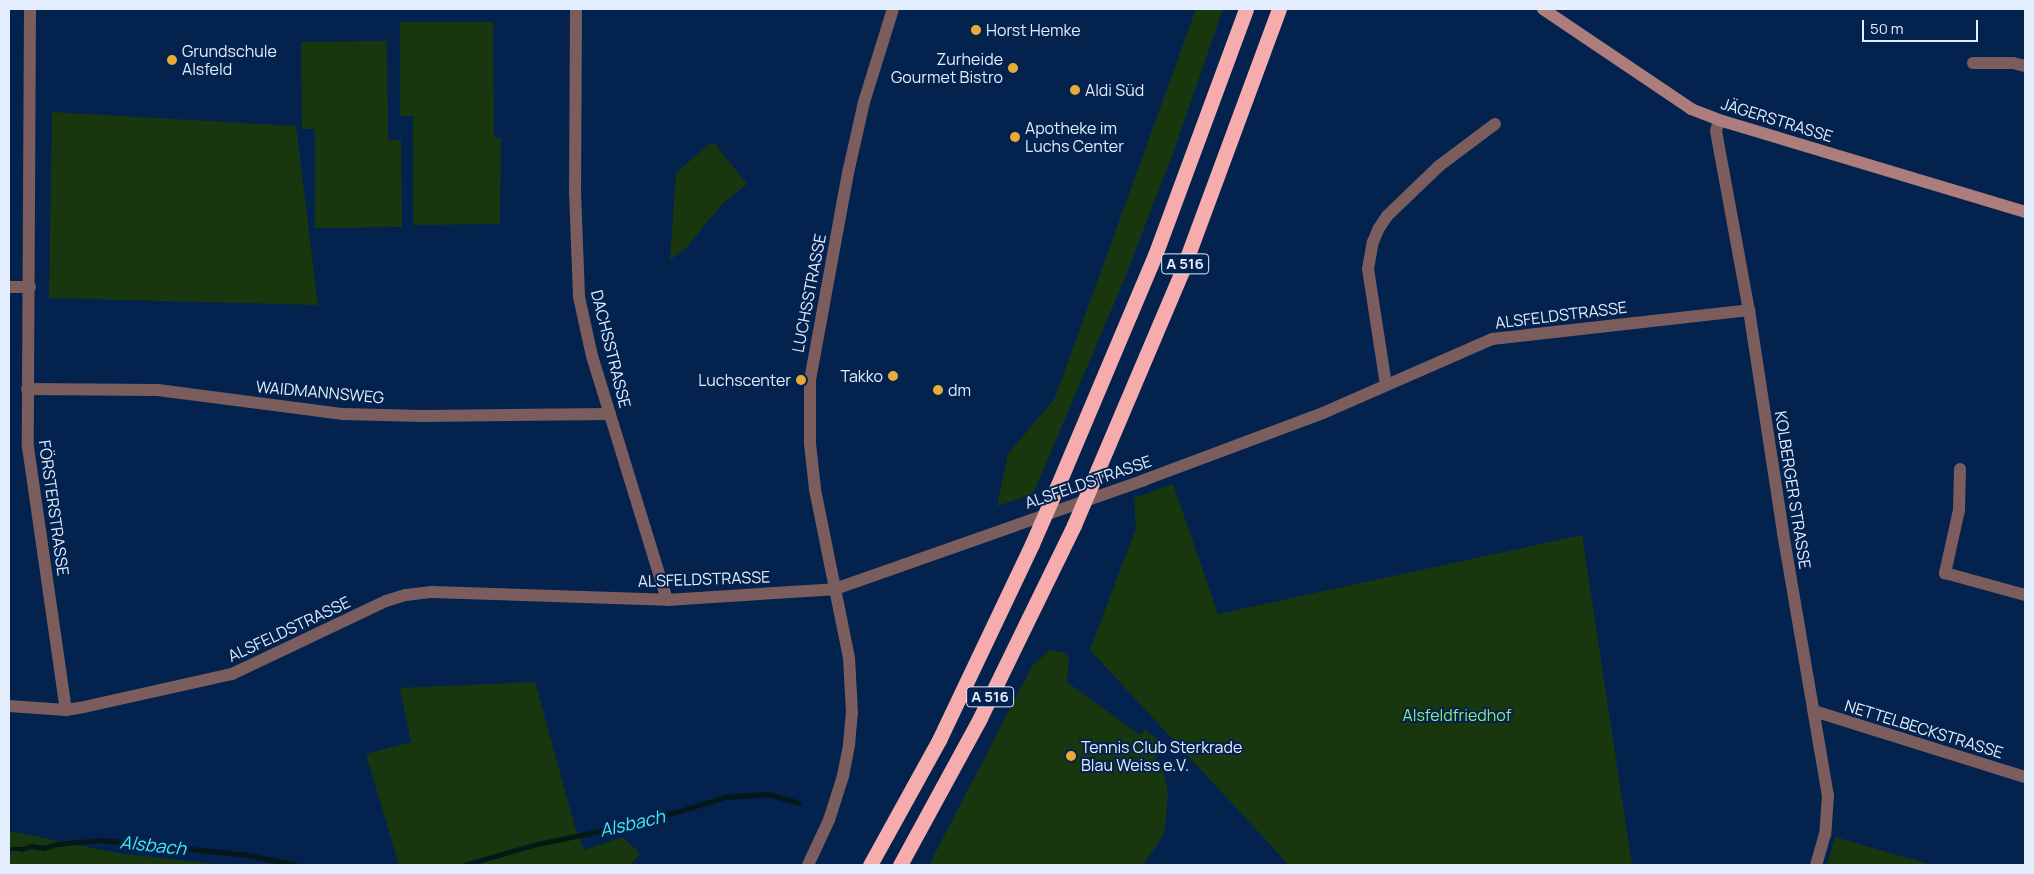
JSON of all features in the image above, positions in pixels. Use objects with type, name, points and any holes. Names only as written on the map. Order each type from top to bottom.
[{"type":"highway","name":"A 516","points":[[870,865],[939,740],[1032,544],[1155,255],[1246,9]]},
{"type":"highway","name":"A 516","points":[[900,865],[980,718],[1074,525],[1182,271],[1279,9]]},
{"type":"street","name":"FÖRSTERSTRASSE","points":[[30,9],[28,447],[66,710]]},
{"type":"street","name":"DACHSSTRASSE","points":[[576,9],[576,269],[585,326],[667,600]]},
{"type":"street","name":"LUCHSSTRASSE","points":[[808,865],[834,805],[849,744],[852,685],[849,658],[814,480],[810,444],[810,380],[848,173],[871,78],[893,9]]},
{"type":"street","name":"JÄGERSTRASSE","points":[[1543,9],[1691,109],[1719,120],[2025,212]]},
{"type":"street","points":[[1973,63],[2013,62],[2025,66]]},
{"type":"street","name":"KOLBERGER STRASSE","points":[[1719,120],[1716,132],[1749,310],[1828,795],[1825,834],[1816,865]]},
{"type":"street","points":[[1386,385],[1368,270],[1373,242],[1378,228],[1439,166],[1494,124]]},
{"type":"street","points":[[9,287],[30,287]]},
{"type":"street","name":"ALSFELDSTRASSE","points":[[9,706],[66,710],[232,674],[386,601],[406,595],[432,592],[667,600],[835,588],[1153,477],[1323,413],[1475,346],[1508,336],[1749,310]]},
{"type":"street","name":"WAIDMANNSWEG","points":[[27,389],[158,390],[343,414],[423,416],[610,414]]},
{"type":"street","points":[[1960,469],[1959,510],[1945,573],[2025,595]]},
{"type":"street","name":"NETTELBECKSTRASSE","points":[[1814,711],[2025,777]]},
{"type":"green space","points":[[1196,9],[1223,9],[1172,156],[1124,280],[1033,494],[997,506],[1008,454],[1055,398]]},
{"type":"green space","points":[[400,22],[493,22],[494,137],[501,138],[500,224],[413,225],[413,116],[400,116]]},
{"type":"green space","points":[[387,41],[388,140],[401,140],[402,227],[315,228],[315,129],[302,129],[301,42]]},
{"type":"green space","points":[[52,112],[296,126],[318,305],[49,298]]},
{"type":"green space","points":[[710,143],[715,144],[747,184],[722,204],[686,248],[670,260],[676,173]]},
{"type":"green space","name":"Alsfeldfriedhof","points":[[1173,484],[1218,614],[1582,535],[1632,865],[1289,865],[1090,650],[1136,528],[1134,498]]},
{"type":"green space","name":"Tennis Club Sterkrade Blau Weiss e.V.","points":[[1050,650],[1064,653],[1069,657],[1067,682],[1140,735],[1145,729],[1161,743],[1156,760],[1164,774],[1168,793],[1165,829],[1161,839],[1143,865],[929,865],[1032,666]]},
{"type":"green space","points":[[535,682],[575,827],[584,850],[623,837],[640,854],[630,865],[399,865],[366,754],[411,742],[400,688]]},
{"type":"green space","points":[[9,831],[117,853],[224,865],[9,865]]},
{"type":"green space","points":[[1835,837],[1932,865],[1827,865]]},
{"type":"waterway","name":"Alsbach","points":[[464,865],[537,844],[644,822],[726,797],[768,794],[799,803]]},
{"type":"waterway","name":"Alsbach","points":[[9,849],[22,849],[31,846],[44,848],[57,844],[101,840],[242,854],[296,865]]},
{"type":"place","name":"Horst Hemke","points":[[976,30]]},
{"type":"place","name":"Grundschule Alsfeld","points":[[172,60]]},
{"type":"place","name":"Zurheide Gourmet Bistro","points":[[1013,68]]},
{"type":"place","name":"Aldi Süd","points":[[1075,90]]},
{"type":"place","name":"Apotheke im Luchs Center","points":[[1015,137]]},
{"type":"place","name":"Takko","points":[[893,376]]},
{"type":"place","name":"Luchscenter","points":[[801,380]]},
{"type":"place","name":"dm","points":[[938,390]]},
{"type":"place","name":"Tennis Club Sterkrade Blau Weiss e.V.","points":[[1071,756]]}]
